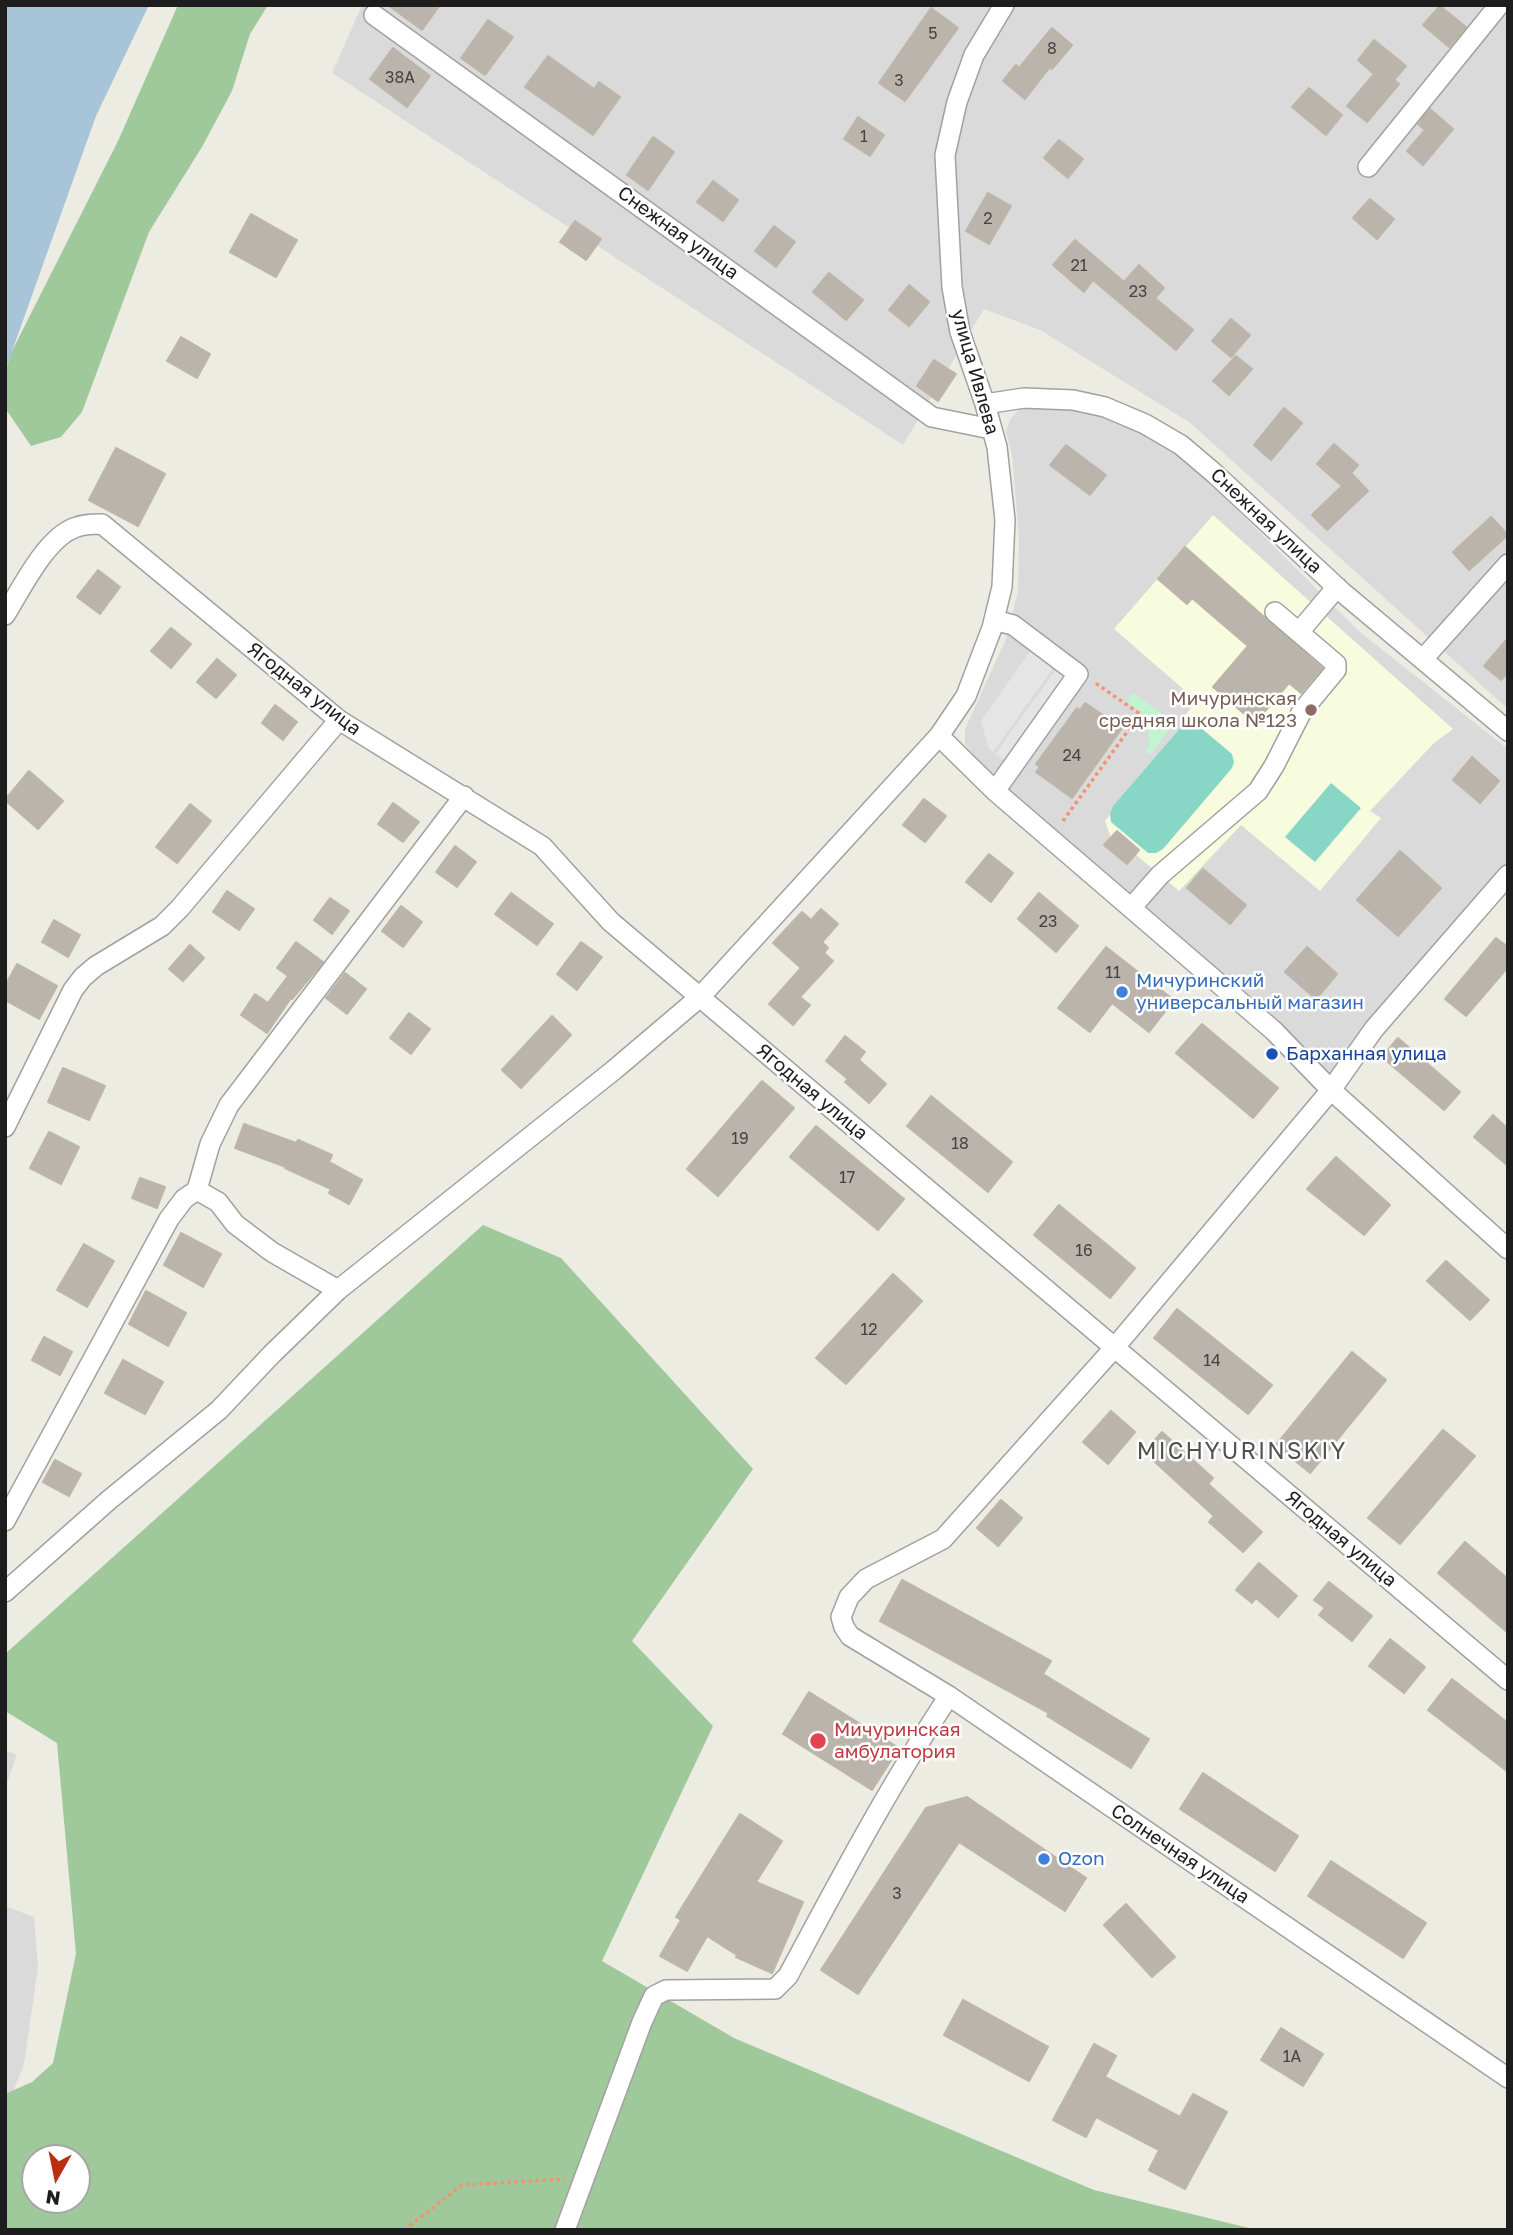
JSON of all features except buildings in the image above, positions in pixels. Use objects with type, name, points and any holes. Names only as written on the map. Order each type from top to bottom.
[{"type":"street","name":"улица Ивлева","points":[[5,1592],[109,1500],[219,1410],[338,1290],[700,998],[939,736],[966,696],[994,620],[1002,587],[1005,520],[997,447],[960,332],[951,287],[945,155],[957,102],[974,55],[1004,5]]},
{"type":"street","points":[[1368,167],[1499,5]]},
{"type":"street","name":"Снежная улица","points":[[374,15],[932,417],[991,429]]},
{"type":"street","name":"Снежная улица","points":[[985,404],[1024,398],[1073,400],[1105,407],[1145,424],[1181,445],[1337,587],[1508,731]]},
{"type":"street","name":"Ягодная улица","points":[[5,615],[30,574],[57,540],[74,528],[102,524],[339,720],[542,846],[611,922],[1508,1680]]},
{"type":"street","points":[[1423,659],[1508,564]]},
{"type":"street","points":[[1299,632],[1337,587]]},
{"type":"street","points":[[1131,908],[1160,875],[1258,791],[1274,766],[1301,711],[1336,670],[1336,664],[1275,612]]},
{"type":"street","points":[[994,620],[1013,625],[1077,674],[995,791]]},
{"type":"street","points":[[5,1127],[73,990],[83,977],[162,926],[180,908],[339,720]]},
{"type":"street","points":[[939,736],[995,791],[1274,1031],[1331,1090],[1508,1249]]},
{"type":"street","points":[[5,1521],[169,1219],[184,1199],[197,1189],[210,1144],[229,1105],[464,796]]},
{"type":"street","points":[[1115,1347],[1331,1090],[1374,1030],[1508,875]]},
{"type":"street","points":[[197,1189],[218,1202],[235,1224],[272,1252],[338,1290]]},
{"type":"street","name":"Солнечная улица","points":[[1115,1347],[943,1539],[866,1579],[849,1597],[841,1617],[844,1627],[850,1636],[919,1681],[949,1696],[1508,2078]]},
{"type":"street","points":[[565,2230],[654,1996],[666,1990],[775,1989],[788,1976],[913,1751],[949,1696]]},
{"type":"path","points":[[1063,821],[1140,714],[1089,678],[1077,674]]},
{"type":"path","points":[[404,2230],[462,2185],[584,2178]]},
{"type":"shaded area","points":[[5,5],[149,5],[96,116],[5,371]]},
{"type":"shaded area","points":[[362,5],[1508,5],[1508,709],[1189,422],[1040,330],[984,309],[903,445],[332,73]]},
{"type":"shaded area","points":[[1041,404],[1092,411],[1137,429],[1187,460],[1361,633],[1508,749],[1508,872],[1338,1068],[1329,1072],[1318,1068],[979,762],[965,744],[965,729],[1006,639],[1018,591],[1019,536],[1012,455],[1006,431],[1010,420],[1019,409]]},
{"type":"shaded area","name":"Мичуринская средняя школа №123","points":[[1213,515],[1453,729],[1434,743],[1370,811],[1381,818],[1320,891],[1241,825],[1179,891],[1135,854],[1139,849],[1117,831],[1111,838],[1105,821],[1113,806],[1183,725],[1181,720],[1197,701],[1114,629]]},
{"type":"shaded area","points":[[1031,650],[1054,667],[993,752],[989,749],[981,721]]},
{"type":"shaded area","points":[[1057,668],[1067,676],[1006,761],[995,754]]},
{"type":"shaded area","points":[[1133,693],[1174,722],[1150,755],[1145,751],[1149,745],[1147,716],[1127,702]]},
{"type":"shaded area","points":[[1188,722],[1195,723],[1232,754],[1234,762],[1232,768],[1163,849],[1148,853],[1111,822],[1110,814],[1113,806]]},
{"type":"shaded area","points":[[1331,783],[1361,808],[1315,862],[1285,837]]},
{"type":"shaded area","points":[[5,1751],[17,1754],[5,1789]]},
{"type":"shaded area","points":[[5,1906],[34,1917],[38,1967],[24,2064],[5,2112]]},
{"type":"green space","points":[[178,5],[268,5],[250,34],[232,91],[202,147],[149,232],[82,412],[61,437],[31,446],[5,408],[5,372],[11,353],[118,141]]},
{"type":"green space","points":[[483,1225],[561,1258],[753,1469],[632,1641],[713,1726],[602,1961],[734,2038],[1094,2190],[1257,2230],[5,2230],[5,2094],[32,2082],[53,2063],[76,1954],[57,1743],[5,1711],[5,1654]]},
{"type":"place","name":"Мичуринская средняя школа №123","points":[[1311,710]]},
{"type":"place","name":"Мичуринский универсальный магазин","points":[[1122,992]]},
{"type":"place","name":"Барханная улица","points":[[1272,1054]]},
{"type":"place","name":"Мичуринская амбулатория","points":[[818,1741]]},
{"type":"place","name":"Ozon","points":[[1044,1859]]},
{"type":"district","name":"MICHYURINSKIY","points":[[1242,1452]]}]
